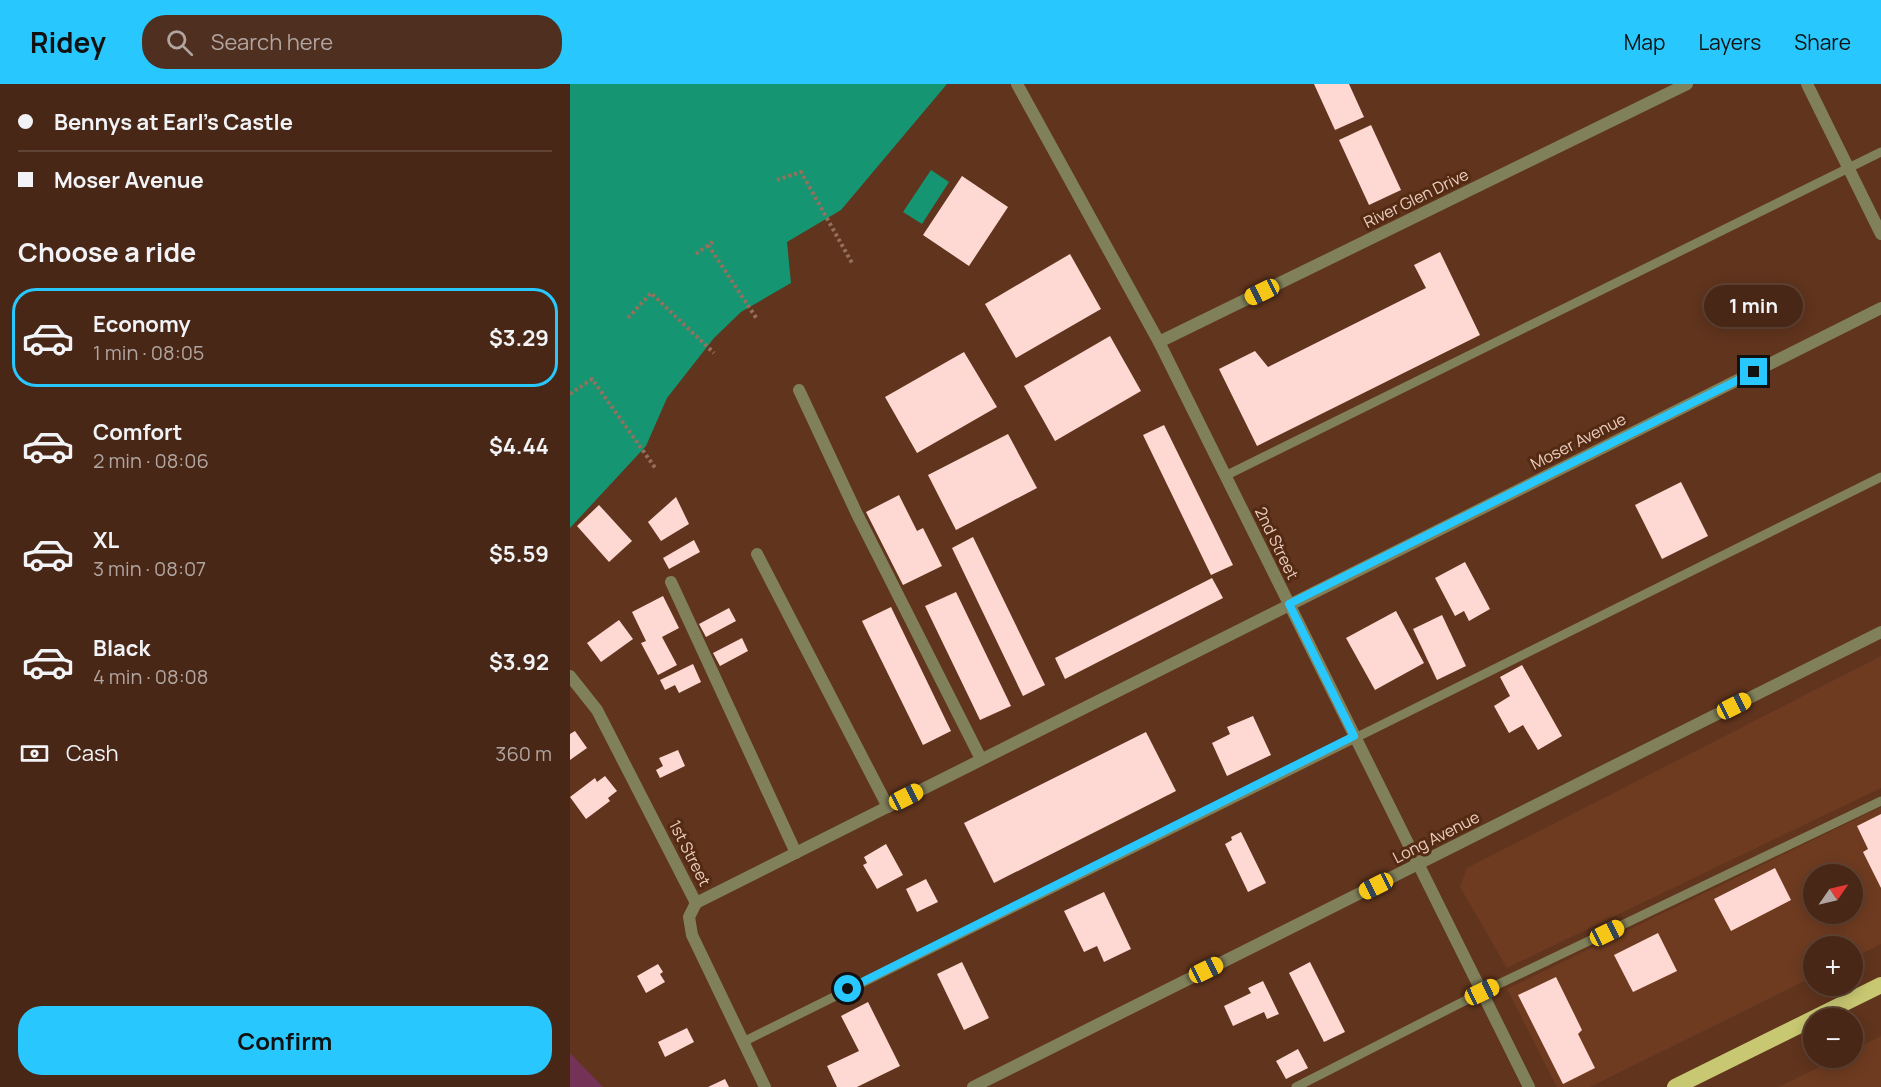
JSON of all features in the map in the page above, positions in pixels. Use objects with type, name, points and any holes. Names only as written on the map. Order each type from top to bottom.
[{"type":"highway","points":[[1675,1087],[1881,985]]},
{"type":"street","name":"2nd Street","points":[[1017,84],[1159,342],[1529,1087]]},
{"type":"street","name":"River Glen Drive","points":[[1159,342],[1687,84]]},
{"type":"street","points":[[1807,84],[1881,234]]},
{"type":"street","name":"Moser Avenue","points":[[696,903],[1881,308]]},
{"type":"street","points":[[799,390],[857,514],[981,759]]},
{"type":"street","points":[[757,554],[888,807]]},
{"type":"street","points":[[671,582],[796,853]]},
{"type":"street","name":"Long Avenue","points":[[973,1087],[1881,632]]},
{"type":"street","name":"1st Street","points":[[570,676],[583,690],[608,729],[696,903],[689,917],[692,935],[765,1087]]},
{"type":"lane","points":[[1225,476],[1881,152]]},
{"type":"lane","points":[[743,1042],[1354,736],[1881,477]]},
{"type":"lane","points":[[1296,1087],[1482,992],[1881,801]]},
{"type":"path","points":[[777,180],[801,172],[852,263]]},
{"type":"path","points":[[696,254],[714,242]]},
{"type":"path","points":[[708,245],[757,319]]},
{"type":"path","points":[[628,318],[651,293],[714,353]]},
{"type":"path","points":[[570,394],[592,379],[656,470]]},
{"type":"shaded area","points":[[570,84],[947,84],[841,210],[787,242],[791,283],[741,312],[714,338],[667,398],[646,446],[570,528]]},
{"type":"shaded area","points":[[931,170],[949,182],[922,224],[903,212]]},
{"type":"shaded area","points":[[1881,656],[1881,788],[1507,968],[1460,887],[1467,868]]},
{"type":"shaded area","points":[[1881,807],[1881,944],[1863,953],[1863,936],[1803,936],[1803,982],[1590,1087],[1557,1087],[1507,989]]},
{"type":"shaded area","points":[[1881,1036],[1881,1087],[1778,1087],[1817,1068],[1863,1068],[1863,1045]]},
{"type":"shaded area","points":[[570,1053],[603,1087],[570,1087]]},
{"type":"building","points":[[1314,84],[1349,84],[1364,117],[1335,130]]},
{"type":"building","points":[[1371,125],[1401,190],[1369,205],[1339,140]]},
{"type":"building","points":[[962,176],[1008,207],[969,266],[923,235]]},
{"type":"building","points":[[1440,252],[1480,335],[1257,446],[1219,369],[1255,351],[1268,367],[1426,288],[1414,265]]},
{"type":"building","points":[[1070,254],[1101,309],[1016,358],[985,304]]},
{"type":"building","points":[[1110,336],[1141,391],[1055,441],[1024,386]]},
{"type":"building","points":[[964,352],[997,407],[917,453],[885,397]]},
{"type":"building","points":[[1164,425],[1233,565],[1211,575],[1143,435]]},
{"type":"building","points":[[1008,434],[1037,488],[956,530],[928,475]]},
{"type":"building","points":[[1681,482],[1708,536],[1662,559],[1635,505]]},
{"type":"building","points":[[899,495],[917,531],[923,528],[942,566],[903,585],[866,512]]},
{"type":"building","points":[[676,497],[689,524],[661,541],[648,522]]},
{"type":"building","points":[[599,505],[632,541],[609,562],[577,526]]},
{"type":"building","points":[[973,537],[1045,685],[1023,696],[952,548]]},
{"type":"building","points":[[694,540],[700,552],[669,569],[663,558]]},
{"type":"building","points":[[1465,562],[1490,609],[1469,621],[1464,611],[1455,616],[1435,578]]},
{"type":"building","points":[[1212,578],[1223,598],[1065,679],[1055,658]]},
{"type":"building","points":[[956,592],[1011,706],[980,720],[925,606]]},
{"type":"building","points":[[663,596],[679,628],[662,637],[677,665],[658,675],[641,643],[646,641],[632,612]]},
{"type":"building","points":[[891,607],[951,731],[923,745],[862,621]]},
{"type":"building","points":[[729,608],[736,621],[706,637],[699,624]]},
{"type":"building","points":[[1396,611],[1424,663],[1375,690],[1346,638]]},
{"type":"building","points":[[1442,615],[1466,666],[1437,680],[1413,629]]},
{"type":"building","points":[[619,620],[633,639],[601,662],[587,643]]},
{"type":"building","points":[[742,638],[748,651],[720,666],[713,653]]},
{"type":"building","points":[[693,664],[701,682],[679,693],[675,685],[665,690],[660,680]]},
{"type":"building","points":[[1522,665],[1562,736],[1538,750],[1523,725],[1509,733],[1494,706],[1510,696],[1500,677]]},
{"type":"building","points":[[1253,716],[1271,755],[1227,776],[1212,743],[1230,734],[1227,727]]},
{"type":"building","points":[[575,731],[587,748],[570,760],[570,734]]},
{"type":"building","points":[[1146,732],[1176,791],[994,883],[964,823]]},
{"type":"building","points":[[678,750],[685,766],[660,778],[656,770],[663,766],[659,758]]},
{"type":"building","points":[[605,776],[617,791],[608,798],[610,801],[586,819],[570,797],[595,778],[597,782]]},
{"type":"building","points":[[1881,814],[1881,888],[1863,852],[1868,849],[1857,826]]},
{"type":"building","points":[[1241,832],[1266,883],[1248,892],[1225,844],[1232,840],[1231,837]]},
{"type":"building","points":[[886,844],[903,875],[877,889],[863,865],[867,863],[864,857]]},
{"type":"building","points":[[1775,868],[1791,900],[1731,931],[1714,899]]},
{"type":"building","points":[[926,879],[938,902],[917,912],[906,889]]},
{"type":"building","points":[[1104,892],[1131,949],[1104,962],[1097,946],[1084,952],[1064,911]]},
{"type":"building","points":[[1658,933],[1677,971],[1633,992],[1614,955]]},
{"type":"building","points":[[962,962],[989,1018],[964,1030],[937,974]]},
{"type":"building","points":[[1310,962],[1345,1032],[1324,1042],[1289,973]]},
{"type":"building","points":[[658,964],[665,982],[646,993],[637,976]]},
{"type":"building","points":[[1556,977],[1582,1030],[1578,1034],[1595,1068],[1563,1084],[1518,995]]},
{"type":"building","points":[[1263,981],[1279,1014],[1267,1019],[1264,1012],[1233,1026],[1224,1006],[1251,993],[1248,988]]},
{"type":"building","points":[[868,1002],[900,1066],[857,1087],[837,1087],[827,1066],[859,1051],[841,1016]]},
{"type":"building","points":[[687,1028],[694,1042],[665,1057],[658,1042]]},
{"type":"building","points":[[1298,1049],[1308,1068],[1286,1079],[1276,1061]]},
{"type":"building","points":[[725,1079],[729,1087],[708,1087]]},
{"type":"route","points":[[848,989],[1354,736],[1289,604],[1754,372]]}]
